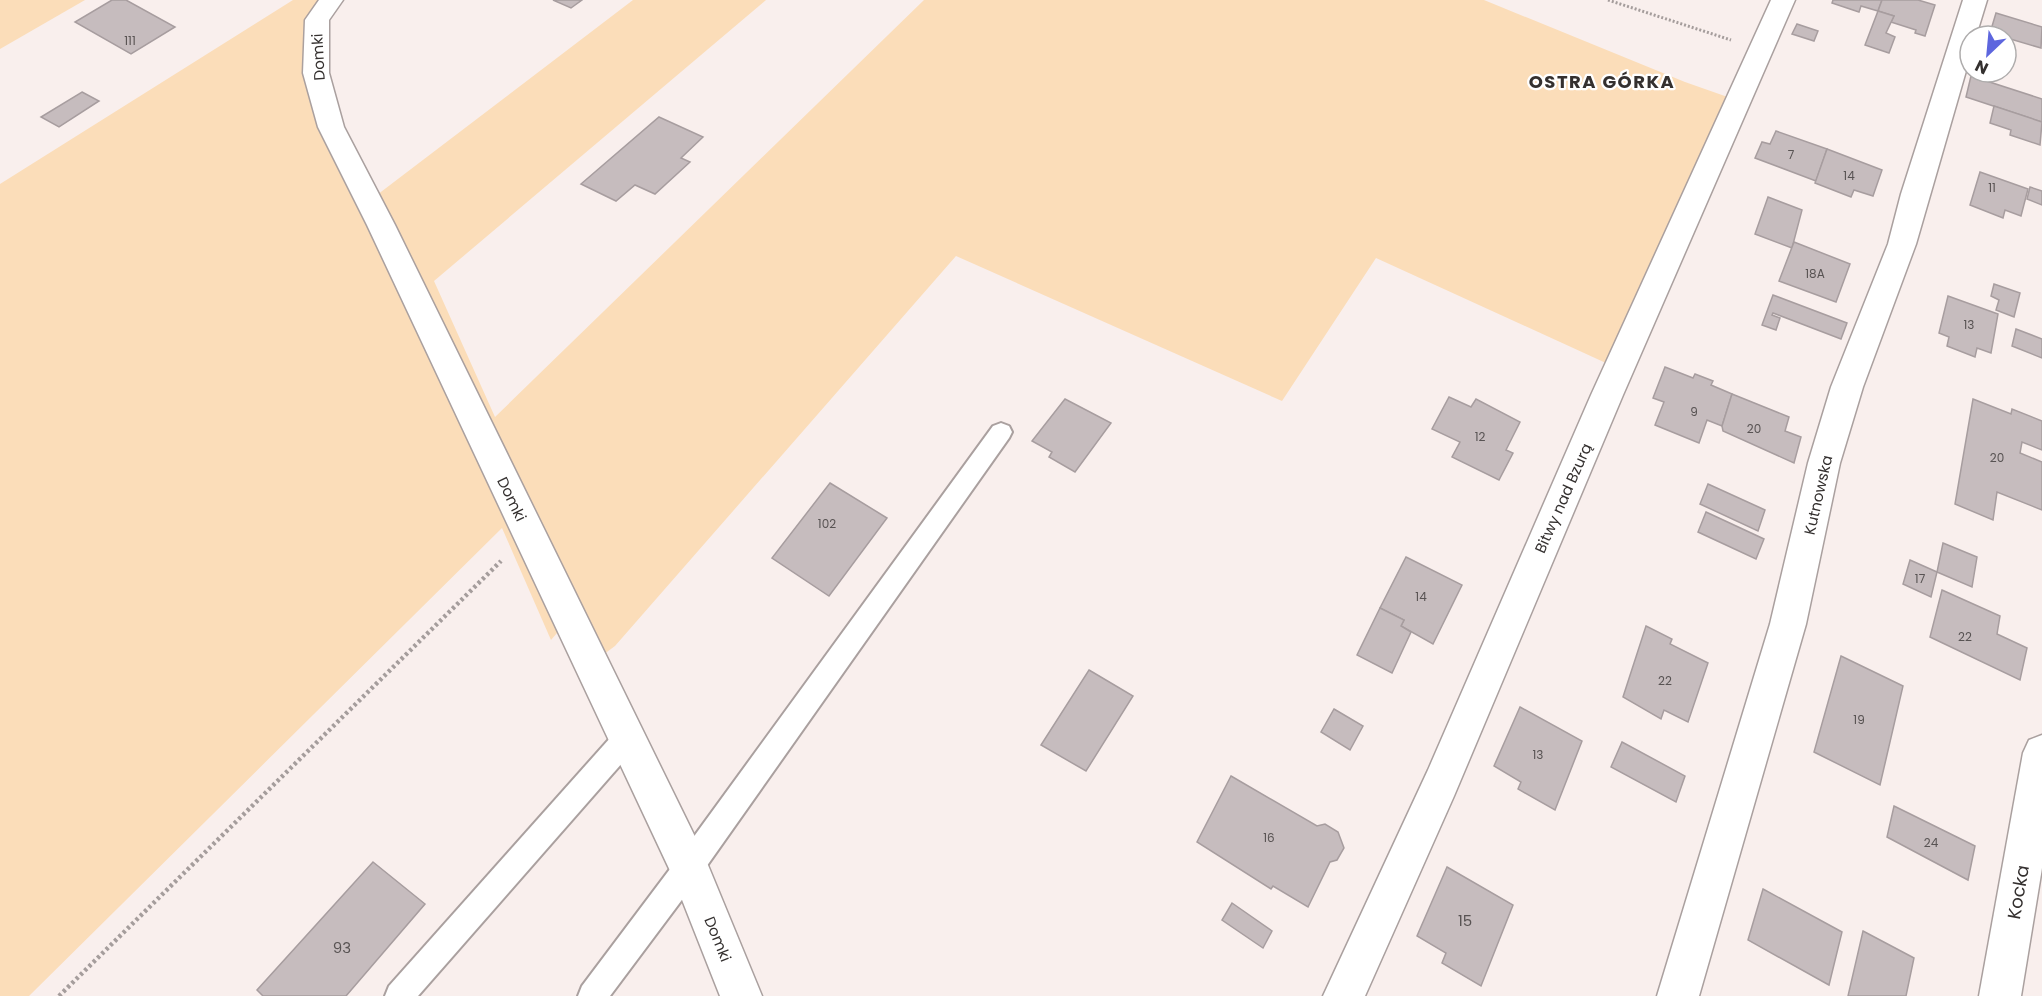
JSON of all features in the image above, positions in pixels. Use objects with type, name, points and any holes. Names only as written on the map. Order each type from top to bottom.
[{"type":"street","name":"Domki","points":[[330,0],[317,20],[316,73],[331,127],[381,225],[628,737],[689,867],[741,996]]},
{"type":"street","name":"Bitwy nad Bzurą","points":[[1344,996],[1502,645],[1526,583],[1562,504],[1607,395],[1783,0]]},
{"type":"street","name":"Kutnowska","points":[[1678,996],[1785,636],[1824,463],[1847,387],[1902,244],[1915,194],[1975,0]]},
{"type":"street","name":"Kocka","points":[[2000,996],[2042,753]]},
{"type":"lane","points":[[592,996],[689,867],[1002,432]]},
{"type":"lane","points":[[399,996],[628,737]]},
{"type":"path","points":[[1608,0],[1760,49]]},
{"type":"path","points":[[59,996],[529,533]]},
{"type":"shaded area","points":[[0,0],[85,0],[0,49]]},
{"type":"shaded area","points":[[293,0],[331,0],[316,73],[369,201],[633,0],[766,0],[434,281],[495,417],[924,0],[1484,0],[1685,82],[1739,101],[1619,369],[1376,258],[1282,401],[956,256],[615,646],[592,663],[570,618],[551,640],[502,528],[29,996],[0,996],[0,184]]},
{"type":"building","points":[[112,0],[126,0],[175,27],[131,54],[75,22]]},
{"type":"building","points":[[553,0],[582,0],[571,8]]},
{"type":"building","points":[[1833,0],[1882,0],[1878,11],[1861,6],[1859,12],[1832,3]]},
{"type":"building","points":[[1882,0],[1918,0],[1935,5],[1925,36],[1915,33],[1916,30],[1891,22],[1894,16],[1878,11]]},
{"type":"building","points":[[1878,11],[1894,16],[1886,33],[1895,37],[1889,53],[1865,45]]},
{"type":"building","points":[[1996,13],[2042,27],[2041,48],[2018,41],[2018,24],[1993,24]]},
{"type":"building","points":[[1797,24],[1818,31],[1814,41],[1792,34]]},
{"type":"building","points":[[1969,84],[1996,84],[2042,99],[2042,122],[1966,97]]},
{"type":"building","points":[[82,92],[99,101],[59,127],[41,117]]},
{"type":"building","points":[[1994,106],[2042,122],[2040,145],[2010,135],[2011,130],[1990,123]]},
{"type":"building","points":[[659,117],[703,137],[681,158],[690,162],[655,194],[635,185],[616,201],[581,184]]},
{"type":"building","points":[[1776,131],[1827,149],[1816,181],[1755,158],[1762,142],[1770,144]]},
{"type":"building","points":[[1827,149],[1882,170],[1873,196],[1854,190],[1851,197],[1815,183]]},
{"type":"building","points":[[1980,172],[2028,189],[2021,216],[2005,210],[2003,218],[1970,205]]},
{"type":"building","points":[[2030,187],[2042,191],[2042,205],[2027,199]]},
{"type":"building","points":[[1768,197],[1802,210],[1792,248],[1755,234]]},
{"type":"building","points":[[1794,242],[1850,264],[1836,302],[1779,281]]},
{"type":"building","points":[[1994,284],[2020,293],[2014,317],[1996,310],[1999,300],[1991,296]]},
{"type":"building","points":[[1773,295],[1847,323],[1841,339],[1773,313],[1772,315],[1780,318],[1776,330],[1762,325]]},
{"type":"building","points":[[1948,296],[1998,314],[1991,353],[1977,348],[1975,357],[1947,346],[1949,337],[1939,333]]},
{"type":"building","points":[[2016,329],[2042,339],[2042,358],[2012,346]]},
{"type":"building","points":[[1665,367],[1693,378],[1695,374],[1713,381],[1711,385],[1732,394],[1722,426],[1707,420],[1699,443],[1655,425],[1664,402],[1653,398]]},
{"type":"building","points":[[1732,394],[1789,417],[1785,431],[1801,437],[1794,463],[1723,431],[1722,426]]},
{"type":"building","points":[[1449,397],[1471,407],[1476,399],[1520,422],[1506,450],[1513,453],[1499,480],[1452,457],[1460,442],[1432,429]]},
{"type":"building","points":[[1065,399],[1111,423],[1075,472],[1049,457],[1052,452],[1032,441]]},
{"type":"building","points":[[1973,399],[2011,414],[2012,409],[2042,421],[2042,450],[2022,442],[2020,453],[2042,462],[2042,510],[1997,492],[1993,520],[1955,504]]},
{"type":"building","points":[[830,483],[887,518],[829,596],[772,558]]},
{"type":"building","points":[[1708,484],[1765,510],[1758,531],[1700,504]]},
{"type":"building","points":[[1706,512],[1764,539],[1756,559],[1698,532]]},
{"type":"building","points":[[1943,543],[1977,557],[1972,587],[1937,572]]},
{"type":"building","points":[[1406,557],[1462,585],[1433,644],[1401,626],[1404,620],[1380,608]]},
{"type":"building","points":[[1910,560],[1937,572],[1931,597],[1903,584]]},
{"type":"building","points":[[1942,590],[2000,616],[1997,634],[2027,648],[2020,680],[1930,637]]},
{"type":"building","points":[[1380,608],[1404,620],[1401,626],[1411,632],[1392,673],[1357,655]]},
{"type":"building","points":[[1646,626],[1672,639],[1670,644],[1708,663],[1688,722],[1664,710],[1661,719],[1623,697]]},
{"type":"building","points":[[1841,656],[1903,686],[1880,785],[1814,752]]},
{"type":"building","points":[[1089,670],[1133,696],[1086,771],[1041,745]]},
{"type":"building","points":[[1520,707],[1582,741],[1555,810],[1518,789],[1521,782],[1494,766]]},
{"type":"building","points":[[1334,709],[1363,726],[1350,750],[1321,732]]},
{"type":"building","points":[[1622,742],[1685,776],[1676,802],[1611,767]]},
{"type":"building","points":[[1231,776],[1317,826],[1325,824],[1338,832],[1344,848],[1337,860],[1330,862],[1308,907],[1273,886],[1271,889],[1197,842]]},
{"type":"building","points":[[1894,806],[1975,846],[1968,880],[1887,837]]},
{"type":"building","points":[[373,862],[425,904],[346,996],[263,996],[257,990]]},
{"type":"building","points":[[1447,867],[1513,905],[1481,986],[1442,963],[1446,953],[1417,936]]},
{"type":"building","points":[[1763,889],[1842,932],[1829,985],[1748,940]]},
{"type":"building","points":[[1232,903],[1272,931],[1263,948],[1222,920]]},
{"type":"building","points":[[1863,931],[1914,958],[1906,996],[1848,996]]},
{"type":"district","name":"OSTRA GÓRKA","points":[[1602,81]]}]
